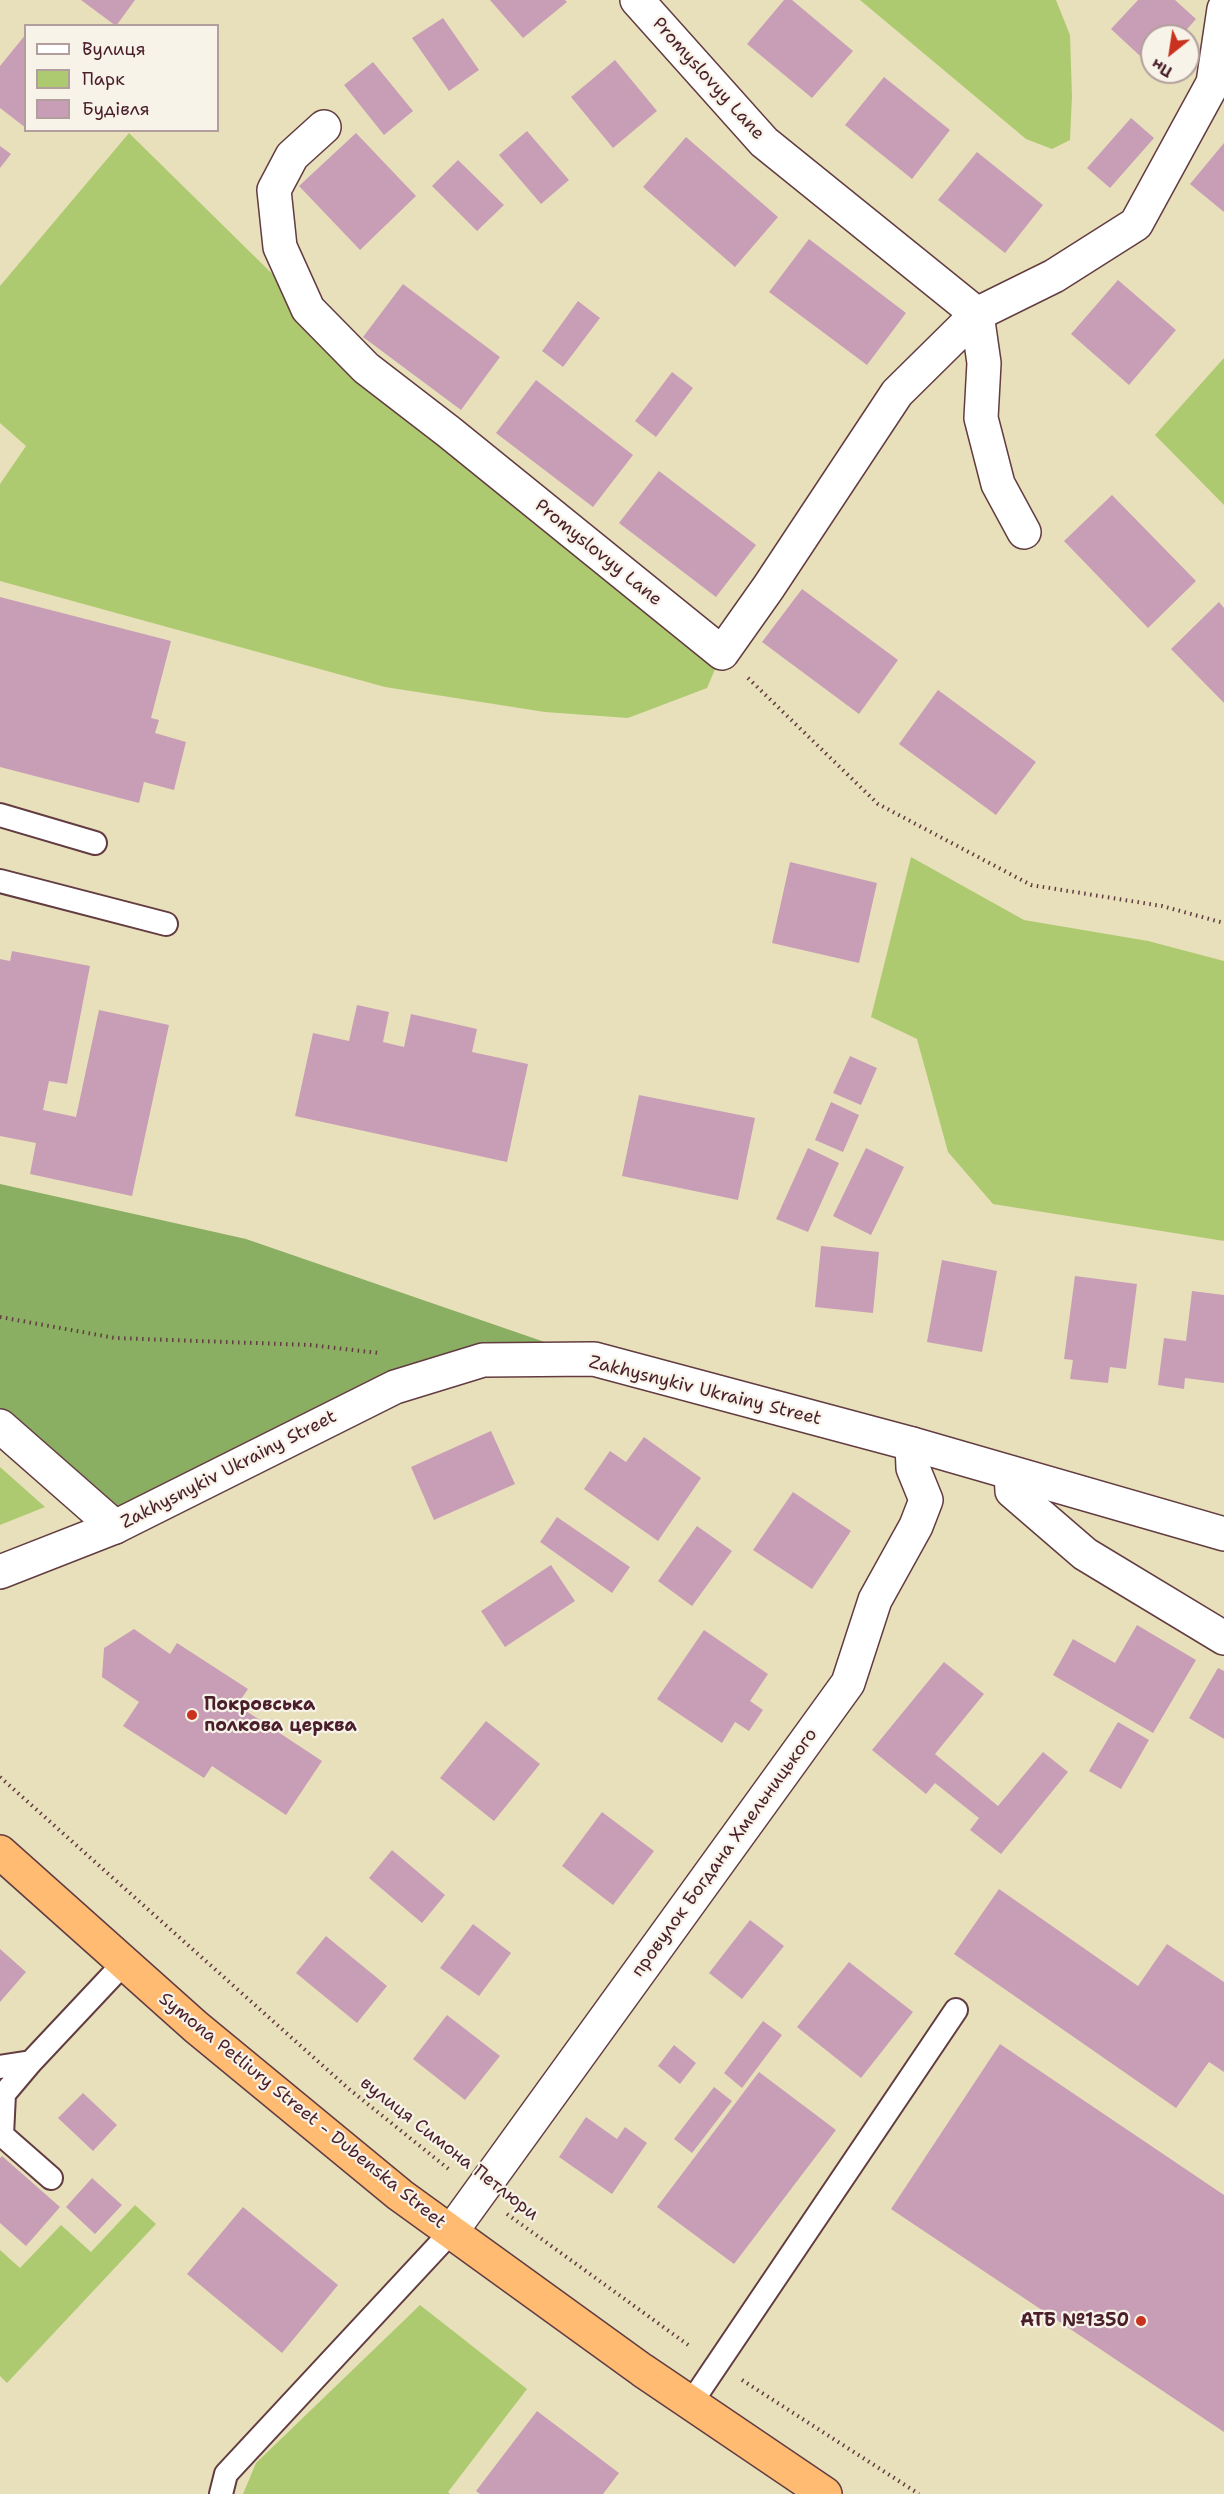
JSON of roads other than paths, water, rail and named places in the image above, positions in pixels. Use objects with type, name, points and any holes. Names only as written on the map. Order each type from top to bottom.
[{"type":"highway","name":"Symona Petliury Street - Dubenska Street","points":[[0,1852],[196,2027],[400,2195],[642,2370],[825,2494]]},
{"type":"street","name":"Promyslovyy Lane","points":[[324,127],[292,156],[274,190],[280,246],[308,309],[366,368],[449,432],[722,653],[768,588],[897,393],[977,314],[764,142],[637,0]]},
{"type":"street","points":[[1024,532],[998,484],[981,418],[984,363],[977,314],[1054,276],[1136,224],[1213,83],[1224,8],[1221,0]]},
{"type":"street","name":"Zakhysnykiv Ukrainy Street","points":[[0,1572],[115,1527],[395,1387],[483,1359],[594,1359],[912,1444],[1224,1534]]},
{"type":"street","points":[[0,1426],[115,1527]]},
{"type":"street","name":"провулок Богдана Хмельницького","points":[[451,2232],[848,1683],[875,1600],[915,1526],[926,1500],[913,1468],[912,1444]]},
{"type":"street","points":[[1011,1473],[1012,1491],[1085,1554],[1224,1638]]},
{"type":"lane","points":[[0,815],[95,843]]},
{"type":"lane","points":[[0,881],[166,924]]},
{"type":"lane","points":[[51,2178],[2,2135],[4,2094],[124,1963]]},
{"type":"lane","points":[[691,2403],[956,2010]]},
{"type":"lane","points":[[0,2067],[31,2062]]},
{"type":"lane","points":[[221,2494],[226,2474],[451,2232]]},
{"type":"place","name":"Покровська полкова церква","points":[[192,1715]]},
{"type":"place","name":"АТБ №1350","points":[[1141,2321]]}]
